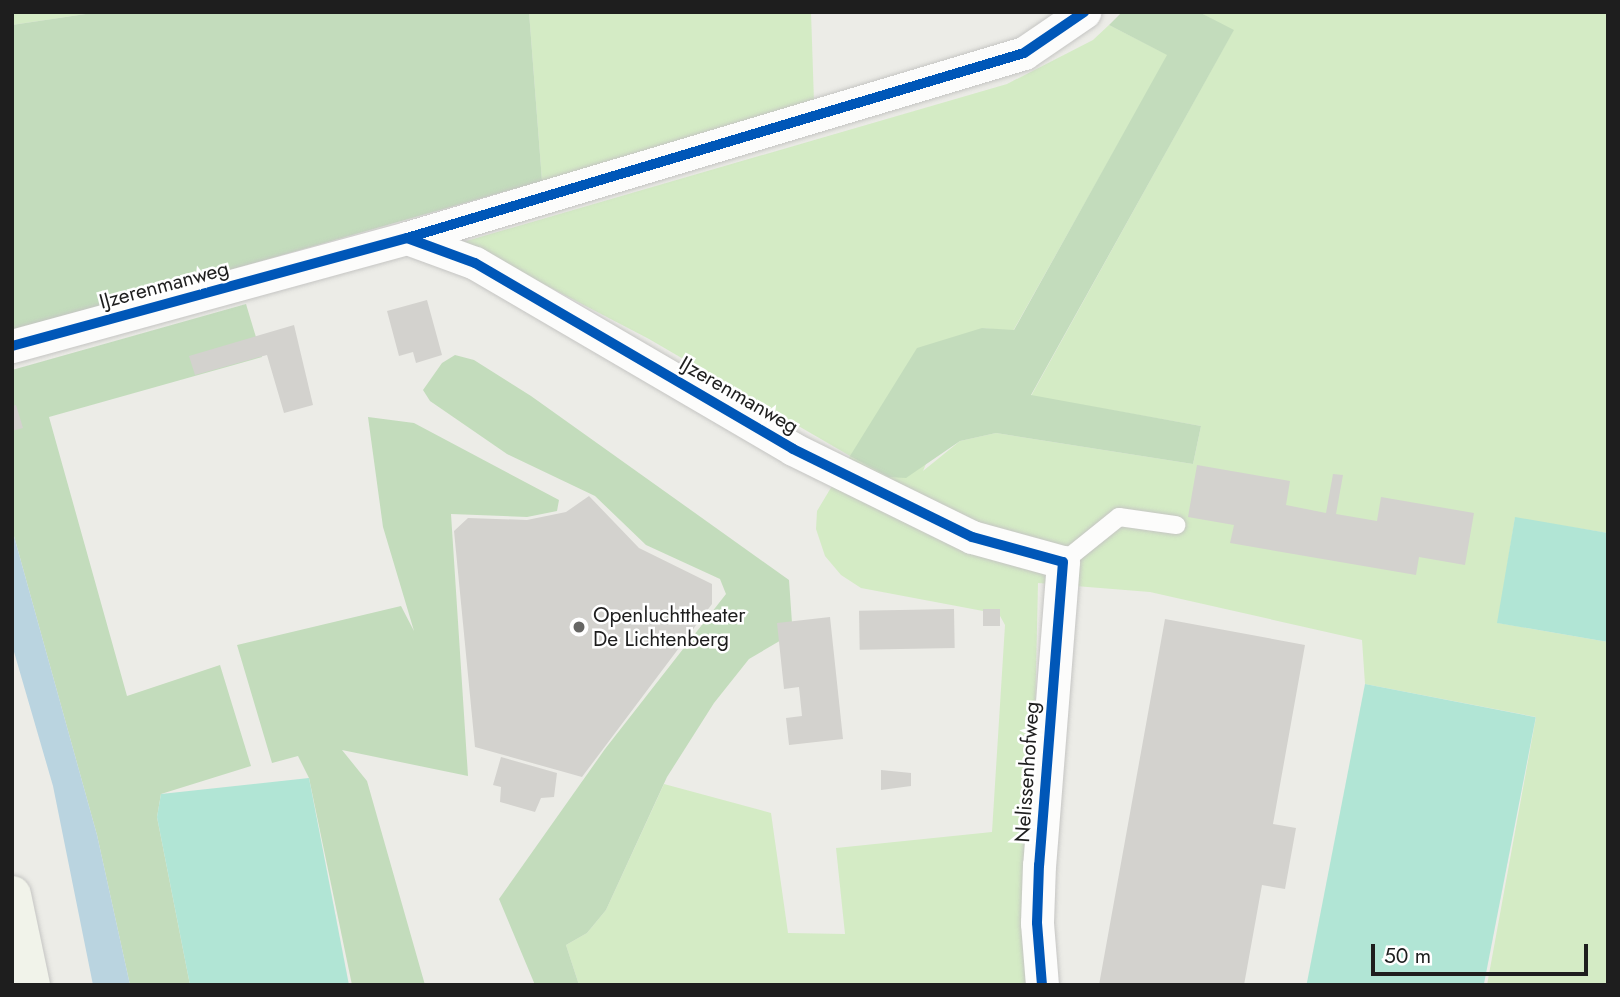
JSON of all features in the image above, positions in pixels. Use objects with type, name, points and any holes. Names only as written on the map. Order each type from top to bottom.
[{"type":"street","name":"IJzerenmanweg","points":[[12,346],[407,238],[1024,52],[1084,12]]},
{"type":"street","name":"IJzerenmanweg","points":[[407,238],[475,263],[793,449],[900,502],[972,537],[1063,562]]},
{"type":"street","name":"Nelissenhofweg","points":[[1042,985],[1037,923],[1039,865],[1063,562]]},
{"type":"street","points":[[12,895],[31,985]]},
{"type":"lane","points":[[1063,562],[1119,517],[1176,525]]},
{"type":"green space","points":[[12,12],[99,12],[12,25]]},
{"type":"green space","points":[[99,12],[529,12],[542,181],[12,332],[12,25]]},
{"type":"green space","points":[[529,12],[811,12],[814,102],[542,181]]},
{"type":"green space","points":[[1122,12],[1199,12],[1234,30],[1031,395],[1201,426],[1193,464],[996,433],[960,441],[906,478],[889,477],[850,456],[917,348],[982,328],[1014,330],[1167,55],[1109,25]]},
{"type":"green space","points":[[1199,12],[1608,12],[1608,533],[1515,518],[1498,623],[1608,642],[1608,985],[1487,985],[1536,717],[1365,684],[1362,640],[1150,592],[1038,583],[1033,807],[1041,985],[579,985],[566,945],[587,933],[606,910],[664,784],[771,813],[788,933],[845,934],[836,848],[992,832],[1005,625],[999,614],[861,588],[841,575],[825,556],[816,529],[817,511],[850,456],[649,339],[463,242],[1007,84],[1093,40],[1109,25],[1168,55],[1013,331],[982,328],[923,471],[960,441],[996,433],[1193,464],[1201,426],[1031,396],[1233,31]]},
{"type":"green space","points":[[246,304],[262,357],[49,417],[127,696],[220,665],[251,766],[161,794],[157,817],[190,985],[130,985],[97,835],[12,529],[12,370]]},
{"type":"green space","points":[[455,355],[474,360],[531,396],[789,580],[792,623],[783,639],[749,659],[714,703],[667,777],[606,910],[587,933],[566,945],[579,985],[535,985],[499,899],[605,749],[726,594],[720,579],[646,545],[595,496],[507,454],[430,401],[423,390],[442,363]]},
{"type":"green space","points":[[368,417],[414,423],[559,500],[557,511],[527,517],[451,514],[468,776],[342,750],[367,781],[425,985],[352,985],[309,778],[298,756],[272,763],[237,645],[401,606],[414,631],[383,527]]},
{"type":"green space","points":[[1515,517],[1608,533],[1608,642],[1497,623]]},
{"type":"green space","points":[[1365,684],[1536,717],[1484,985],[1307,983]]},
{"type":"green space","points":[[309,778],[349,985],[190,985],[157,817],[161,794]]},
{"type":"water","points":[[12,529],[97,835],[130,985],[93,985],[53,786],[12,645]]},
{"type":"building","points":[[427,300],[442,355],[416,363],[413,352],[399,356],[387,311]]},
{"type":"building","points":[[294,325],[313,405],[284,413],[267,355],[195,375],[189,356]]},
{"type":"building","points":[[16,405],[23,428],[12,431],[12,406]]},
{"type":"building","points":[[1197,465],[1290,481],[1286,505],[1326,513],[1333,474],[1343,475],[1336,514],[1377,521],[1381,497],[1474,513],[1465,565],[1419,557],[1416,575],[1230,543],[1234,525],[1188,517]]},
{"type":"building","name":"Openluchttheater De Lichtenberg","points":[[589,496],[639,548],[712,584],[712,604],[582,777],[475,747],[454,531],[468,518],[527,520],[566,512]]},
{"type":"building","points":[[954,609],[955,648],[860,650],[859,611]]},
{"type":"building","points":[[983,609],[1000,609],[1000,626],[983,626]]},
{"type":"building","points":[[830,617],[843,739],[789,745],[786,718],[802,716],[799,687],[784,689],[777,623]]},
{"type":"building","points":[[1165,619],[1305,645],[1273,824],[1296,828],[1285,889],[1262,885],[1244,985],[1099,985]]},
{"type":"building","points":[[501,757],[557,773],[554,797],[541,798],[535,812],[500,802],[501,787],[493,785]]},
{"type":"building","points":[[881,770],[911,773],[911,786],[881,790]]},
{"type":"cycle path","points":[[12,346],[407,238],[1024,53],[1084,12]]},
{"type":"cycle path","points":[[407,238],[475,263],[793,449],[972,537],[1063,562],[1039,865],[1037,923],[1042,985]]},
{"type":"place","name":"Openluchttheater De Lichtenberg","points":[[579,627]]}]
